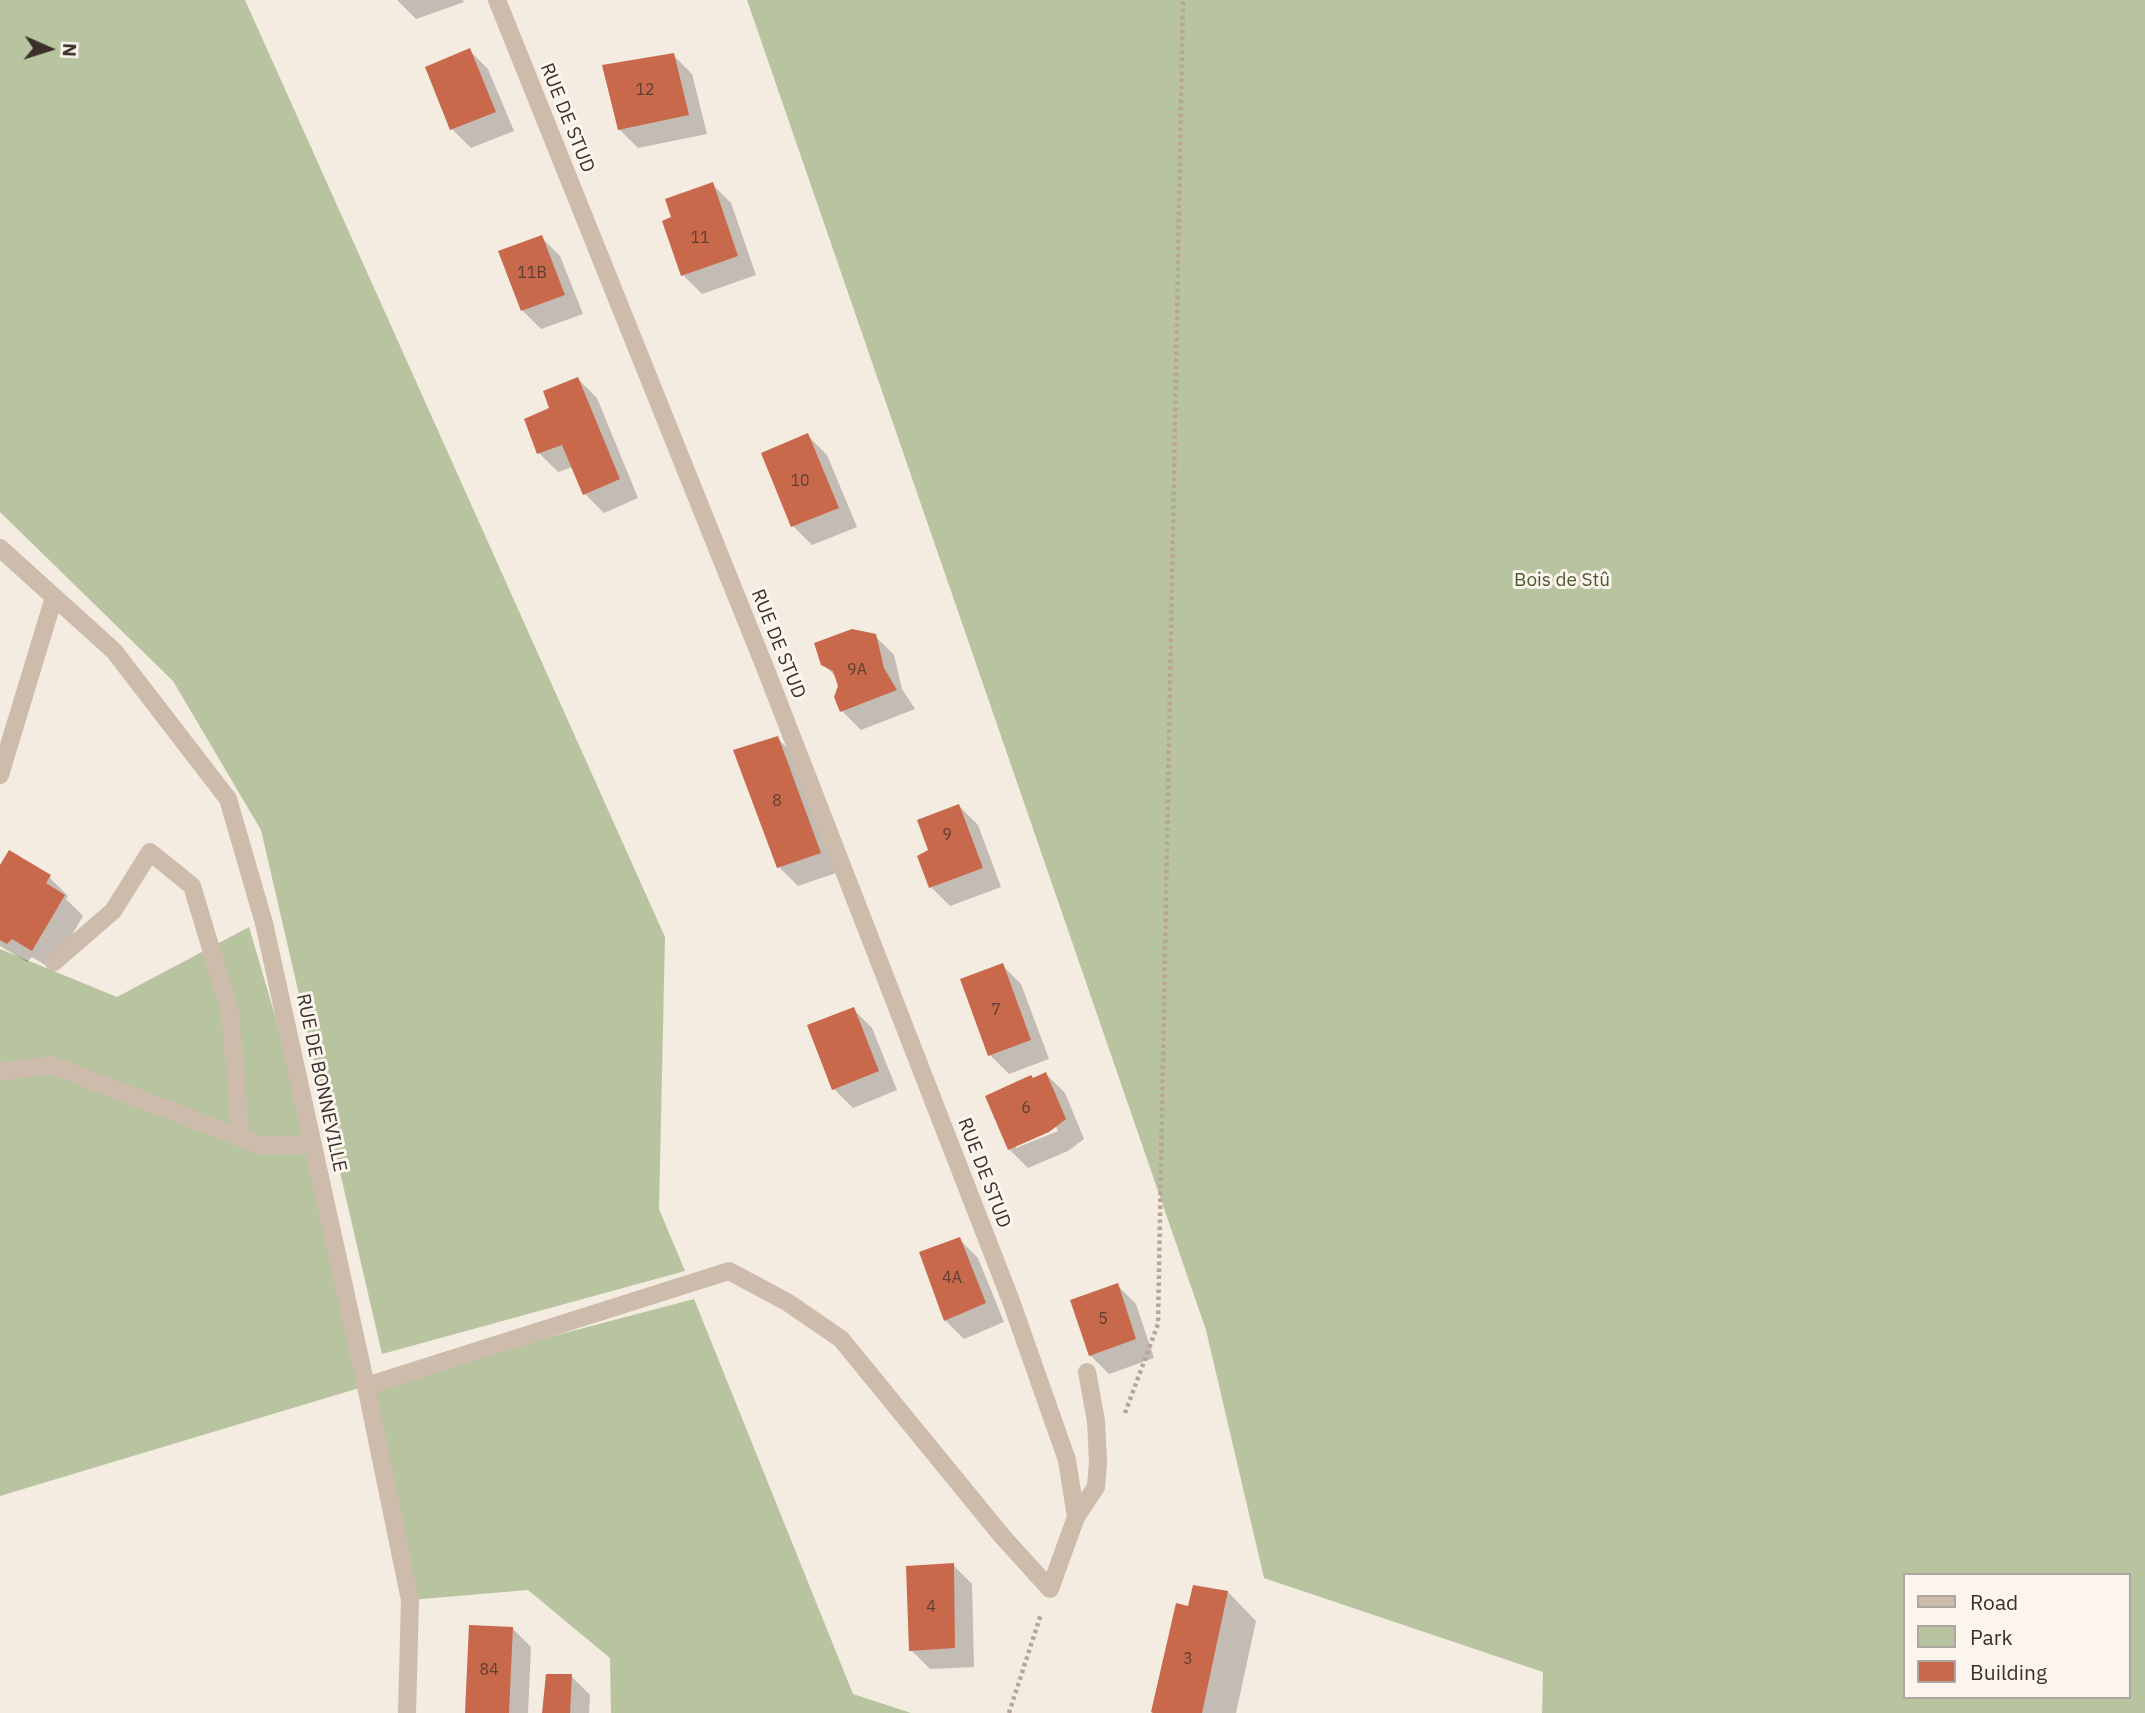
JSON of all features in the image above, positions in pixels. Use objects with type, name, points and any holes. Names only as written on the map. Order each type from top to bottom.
[{"type":"street","name":"RUE DE STUD","points":[[497,0],[766,670],[1011,1301],[1066,1460],[1076,1517]]},
{"type":"street","name":"RUE DE BONNEVILLE","points":[[0,548],[114,651],[228,799],[264,923],[366,1386],[410,1600],[407,1713]]},
{"type":"street","points":[[0,775],[54,597]]},
{"type":"street","points":[[54,962],[113,911],[150,852],[192,886],[230,1012],[242,1138]]},
{"type":"street","points":[[0,1072],[51,1065],[260,1145],[313,1145]]},
{"type":"street","points":[[366,1386],[729,1271],[787,1302],[841,1339],[1002,1536],[1049,1589],[1076,1517],[1096,1487],[1096,1421],[1087,1372]]},
{"type":"path","points":[[1122,1422],[1158,1324],[1183,0]]},
{"type":"path","points":[[1009,1713],[1049,1589]]},
{"type":"green space","points":[[0,0],[245,0],[665,937],[659,1209],[685,1271],[382,1354],[261,830],[173,681],[0,512]]},
{"type":"green space","name":"Bois de Stû","points":[[747,0],[2145,0],[2145,1713],[1542,1713],[1543,1672],[1264,1578],[1206,1330]]},
{"type":"green space","points":[[249,927],[313,1145],[367,1385],[694,1299],[853,1694],[911,1713],[611,1713],[610,1658],[528,1590],[410,1600],[366,1386],[0,1496],[0,949],[117,997]]},
{"type":"building","points":[[470,48],[496,112],[450,130],[425,67]]},
{"type":"building","points":[[674,53],[689,115],[618,130],[602,65]]},
{"type":"building","points":[[713,182],[738,256],[681,276],[662,221],[671,217],[665,199]]},
{"type":"building","points":[[542,235],[565,295],[521,311],[498,251]]},
{"type":"building","points":[[578,377],[620,479],[583,495],[562,445],[537,454],[524,419],[549,408],[543,391]]},
{"type":"building","points":[[808,433],[839,508],[791,527],[761,453]]},
{"type":"building","points":[[852,629],[876,634],[884,668],[897,690],[840,712],[834,697],[838,686],[833,671],[821,665],[814,643]]},
{"type":"building","points":[[778,736],[821,853],[777,868],[733,750]]},
{"type":"building","points":[[959,804],[983,868],[929,888],[917,856],[928,850],[917,820]]},
{"type":"building","points":[[9,850],[51,875],[46,883],[65,895],[32,951],[12,939],[7,944],[0,940],[0,865]]},
{"type":"building","points":[[1003,963],[1031,1040],[988,1056],[960,979]]},
{"type":"building","points":[[854,1007],[879,1071],[832,1090],[807,1025]]},
{"type":"building","points":[[1046,1072],[1066,1119],[1049,1132],[1008,1150],[985,1096],[1031,1075],[1033,1078]]},
{"type":"building","points":[[960,1237],[986,1303],[944,1321],[919,1252]]},
{"type":"building","points":[[1118,1283],[1136,1339],[1089,1356],[1070,1300]]},
{"type":"building","points":[[954,1563],[955,1648],[909,1651],[906,1566]]},
{"type":"building","points":[[1193,1585],[1228,1591],[1202,1713],[1153,1713],[1151,1712],[1176,1603],[1188,1606]]},
{"type":"building","points":[[469,1625],[513,1627],[509,1713],[465,1713]]},
{"type":"building","points":[[546,1674],[572,1674],[570,1713],[542,1713]]}]
